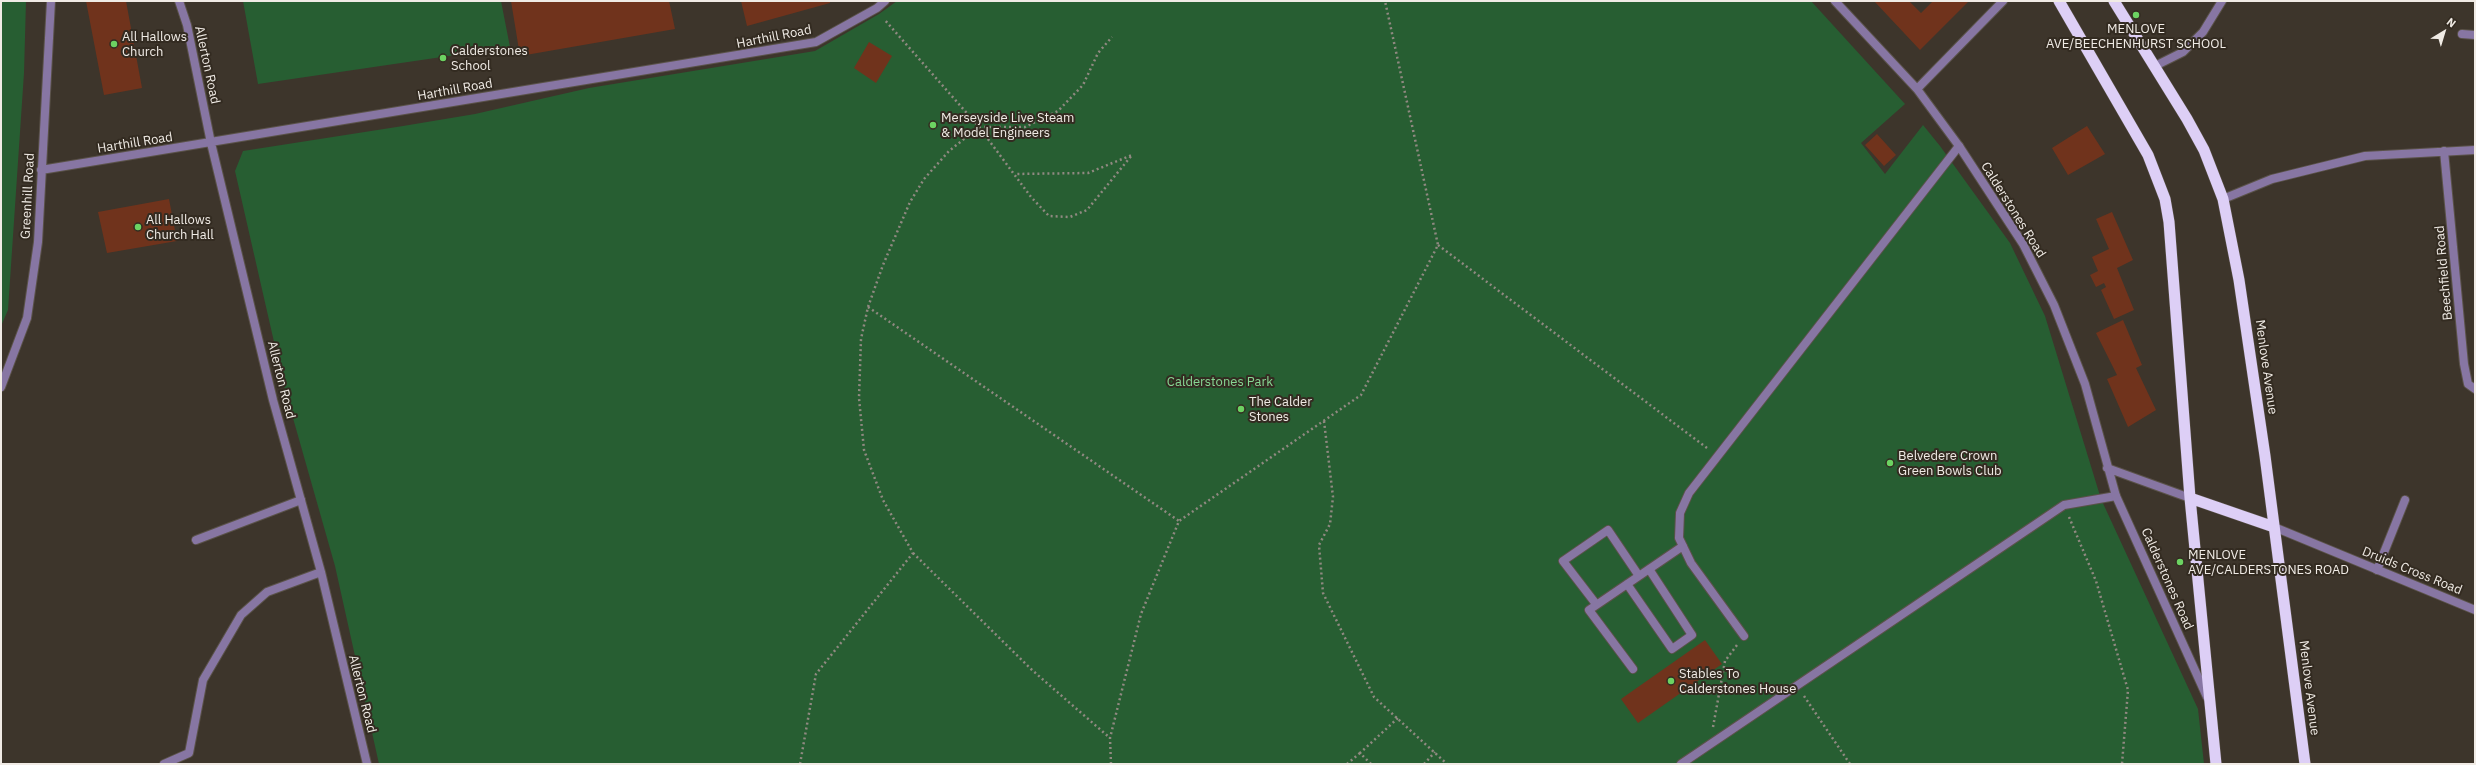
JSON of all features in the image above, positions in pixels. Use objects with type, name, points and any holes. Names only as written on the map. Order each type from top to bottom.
[{"type":"highway","points":[[2059,1],[2148,155],[2165,199],[2169,222],[2190,498],[2208,700],[2216,764]]},
{"type":"highway","name":"Menlove Avenue","points":[[2114,1],[2155,66],[2204,150],[2223,199],[2239,280],[2274,527],[2305,764]]},
{"type":"highway","points":[[2190,498],[2274,527]]},
{"type":"street","name":"Greenhill Road","points":[[1,387],[27,318],[38,242],[51,1]]},
{"type":"street","name":"Allerton Road","points":[[179,1],[187,25],[211,143],[273,400],[321,572],[367,764]]},
{"type":"street","name":"Harthill Road","points":[[41,170],[816,42],[877,8],[885,1]]},
{"type":"street","name":"Calderstones Road","points":[[1835,1],[1917,89],[1959,146],[2023,244],[2054,305],[2086,384],[2116,496],[2208,700]]},
{"type":"street","points":[[1917,89],[2004,1]]},
{"type":"street","points":[[2155,66],[2183,52],[2203,32],[2222,1]]},
{"type":"street","points":[[2462,34],[2475,35]]},
{"type":"street","points":[[1744,636],[1691,563],[1679,538],[1680,512],[1689,493],[1959,146]]},
{"type":"street","points":[[2223,199],[2272,180],[2365,156],[2475,150]]},
{"type":"street","name":"Beechfield Road","points":[[2444,151],[2464,364],[2468,384],[2475,390]]},
{"type":"street","points":[[2108,468],[2190,498]]},
{"type":"street","points":[[1681,764],[2064,505],[2116,496]]},
{"type":"street","points":[[196,540],[301,500]]},
{"type":"street","points":[[2377,570],[2405,500]]},
{"type":"street","name":"Druids Cross Road","points":[[2274,527],[2475,610]]},
{"type":"street","points":[[1596,604],[1563,561],[1608,530],[1638,576]]},
{"type":"street","points":[[1633,669],[1589,610],[1683,546]]},
{"type":"street","points":[[1627,584],[1672,649],[1692,635],[1649,570]]},
{"type":"street","points":[[164,764],[189,753],[203,680],[241,615],[267,592],[321,572]]},
{"type":"path","points":[[1112,764],[1110,738],[1141,614],[1179,521],[1361,395],[1438,245],[1385,1]]},
{"type":"path","points":[[877,8],[979,128],[1031,197],[1049,216],[1070,217],[1087,210],[1132,155],[1088,173],[1015,174]]},
{"type":"path","points":[[1110,738],[1032,670],[913,553],[884,500],[864,450],[859,398],[861,339],[868,307],[882,265],[914,196],[924,179],[949,151],[979,128],[1025,127],[1058,111],[1083,85],[1098,53],[1112,38]]},
{"type":"path","points":[[1438,245],[1718,456]]},
{"type":"path","points":[[868,307],[1179,521]]},
{"type":"path","points":[[1324,421],[1333,497],[1330,524],[1319,545],[1324,593],[1374,697],[1447,764]]},
{"type":"path","points":[[2064,505],[2096,581],[2128,690],[2122,764]]},
{"type":"path","points":[[800,764],[816,674],[913,553]]},
{"type":"path","points":[[1710,744],[1725,661],[1744,636]]},
{"type":"path","points":[[1797,685],[1850,764]]},
{"type":"path","points":[[1347,764],[1398,718]]},
{"type":"path","points":[[1424,764],[1435,752]]},
{"type":"path","points":[[1360,753],[1371,764]]},
{"type":"green space","points":[[1,1],[26,1],[24,73],[8,310],[1,326]]},
{"type":"green space","points":[[243,1],[501,1],[510,47],[258,84]]},
{"type":"green space","name":"Calderstones Park","points":[[897,1],[1811,1],[1905,104],[1861,143],[1885,174],[1923,125],[1940,146],[2010,243],[2045,316],[2101,499],[2198,709],[2204,764],[379,764],[335,566],[285,390],[235,171],[243,151],[475,114],[589,88],[815,51],[879,14]]},
{"type":"building","name":"All Hallows Church","points":[[86,1],[126,1],[142,88],[104,95]]},
{"type":"building","points":[[511,1],[669,1],[675,29],[520,56]]},
{"type":"building","points":[[741,1],[830,1],[830,3],[747,26]]},
{"type":"building","points":[[1874,1],[1909,1],[1921,13],[1933,1],[1969,1],[1920,50]]},
{"type":"building","points":[[869,42],[892,56],[876,83],[854,68]]},
{"type":"building","points":[[2087,126],[2105,154],[2068,175],[2052,148]]},
{"type":"building","points":[[1877,134],[1896,155],[1884,166],[1865,145]]},
{"type":"building","name":"All Hallows Church Hall","points":[[169,199],[177,241],[107,253],[98,212]]},
{"type":"building","points":[[2112,212],[2133,260],[2117,268],[2134,310],[2114,319],[2101,290],[2106,287],[2104,283],[2096,287],[2090,275],[2098,271],[2092,257],[2109,249],[2096,219]]},
{"type":"building","points":[[2123,320],[2142,365],[2136,368],[2156,410],[2128,427],[2107,379],[2117,375],[2096,333]]},
{"type":"building","name":"Stables To Calderstones House","points":[[1705,640],[1722,664],[1638,723],[1621,699]]},
{"type":"place","name":"MENLOVE AVE/BEECHENHURST SCHOOL","points":[[2136,15]]},
{"type":"place","name":"All Hallows Church","points":[[114,44]]},
{"type":"place","name":"Calderstones School","points":[[443,58]]},
{"type":"place","name":"Merseyside Live Steam & Model Engineers","points":[[933,125]]},
{"type":"place","name":"All Hallows Church Hall","points":[[138,227]]},
{"type":"place","name":"The Calder Stones","points":[[1241,409]]},
{"type":"place","name":"Belvedere Crown Green Bowls Club","points":[[1890,463]]},
{"type":"place","name":"MENLOVE AVE/CALDERSTONES ROAD","points":[[2180,562]]},
{"type":"place","name":"Stables To Calderstones House","points":[[1671,681]]}]
